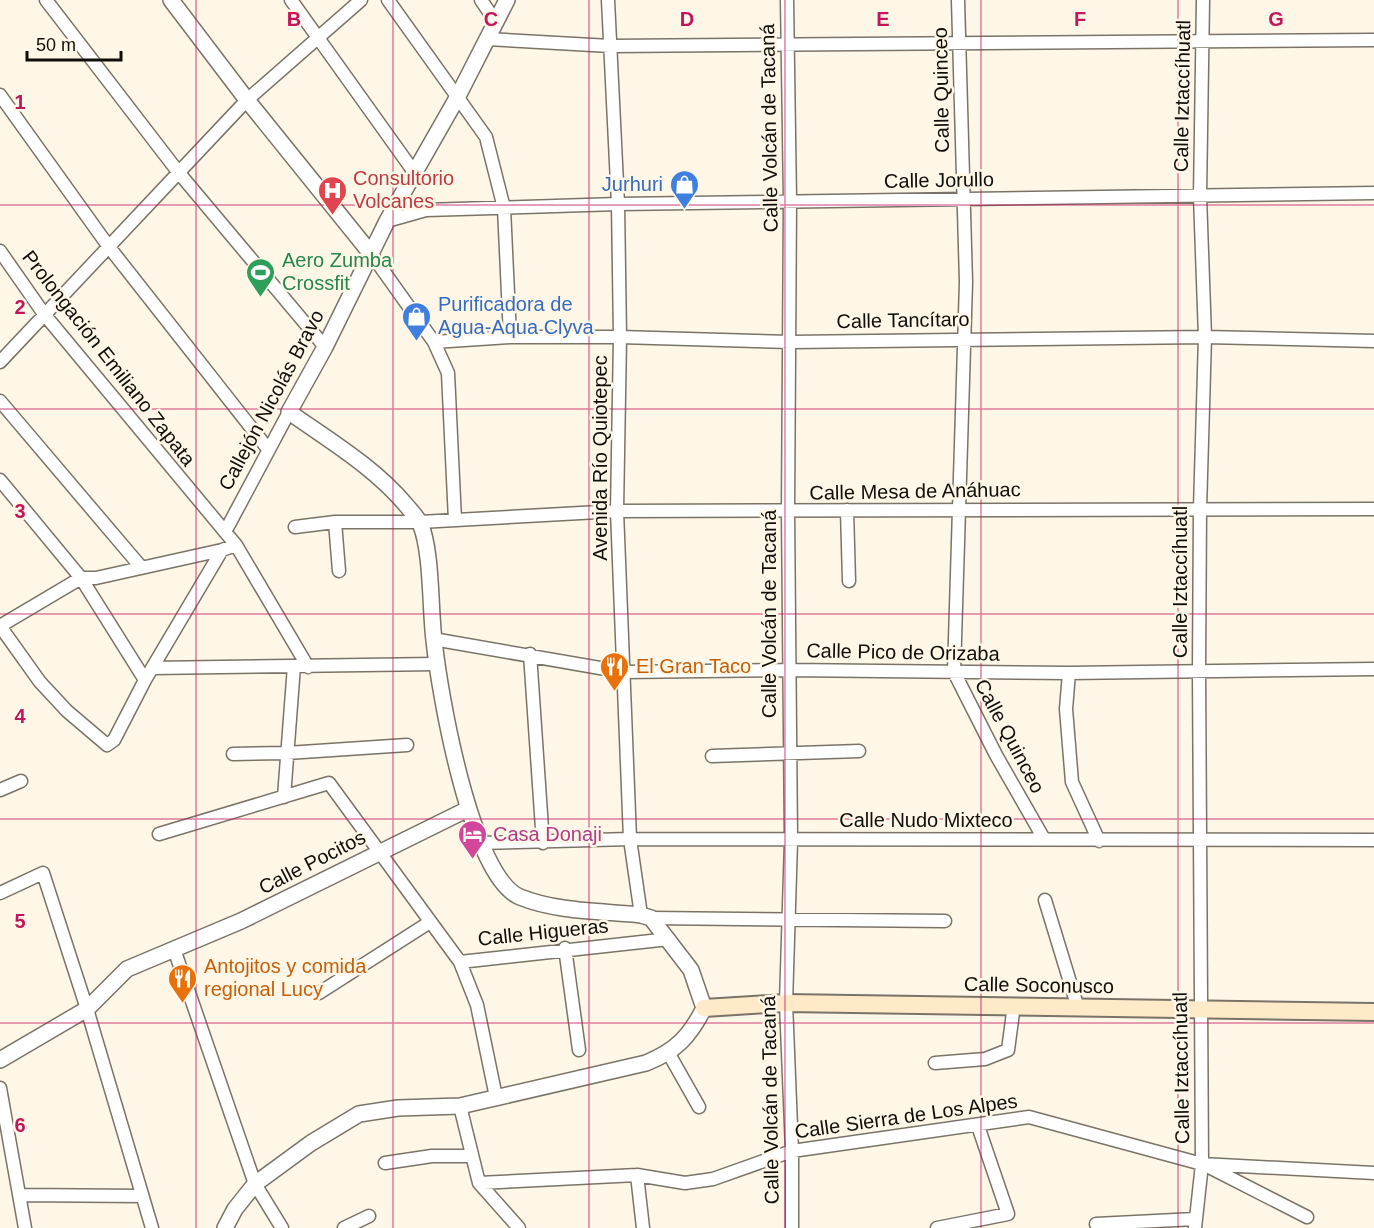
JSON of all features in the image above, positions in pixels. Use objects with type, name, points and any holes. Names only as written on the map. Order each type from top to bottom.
[{"type":"main road","name":"Calle Soconusco","points":[[704,1008],[786,1003],[1077,1005],[1374,1011]]},
{"type":"street","points":[[46,0],[179,173],[325,347]]},
{"type":"street","points":[[171,0],[247,100],[372,255],[434,342],[448,373],[454,520]]},
{"type":"street","points":[[291,0],[414,172]]},
{"type":"street","points":[[0,362],[247,100],[361,0]]},
{"type":"street","points":[[387,0],[486,137],[504,208],[510,337]]},
{"type":"street","points":[[481,0],[496,22]]},
{"type":"street","name":"Callejón Nicolás Bravo","points":[[225,532],[267,449],[325,347],[387,221],[457,98],[507,0]]},
{"type":"street","name":"Avenida Río Quiotepec","points":[[608,0],[618,204],[620,337],[617,511],[623,672],[630,839],[646,917]]},
{"type":"street","name":"Calle Volcán de Tacaná","points":[[787,0],[791,342],[788,512],[791,841],[786,1003],[792,1151],[792,1228]]},
{"type":"street","name":"Calle Quinceo","points":[[958,0],[965,338],[954,672],[996,755],[1044,839]]},
{"type":"street","name":"Calle Iztaccíhuatl","points":[[1195,1223],[1202,1164],[1199,670],[1200,508],[1205,337],[1200,196],[1203,0]]},
{"type":"street","points":[[487,39],[610,46],[1374,40]]},
{"type":"street","points":[[0,95],[109,247],[267,449]]},
{"type":"street","name":"Calle Jorullo","points":[[387,221],[426,210],[618,204],[1374,193]]},
{"type":"street","name":"Prolongación Emiliano Zapata","points":[[0,251],[44,314],[236,545],[308,667]]},
{"type":"street","name":"Calle Tancítaro","points":[[434,342],[510,337],[620,337],[791,342],[965,338],[1205,337],[1374,341]]},
{"type":"street","points":[[0,401],[141,567]]},
{"type":"street","points":[[289,412],[388,484],[420,522],[426,554],[436,664],[468,809],[479,843],[498,874],[518,896],[568,908],[646,917],[945,921]]},
{"type":"street","points":[[0,480],[81,578],[145,680]]},
{"type":"street","name":"Calle Mesa de Anáhuac","points":[[295,527],[335,522],[420,522],[617,511],[1374,509]]},
{"type":"street","points":[[848,510],[849,581]]},
{"type":"street","points":[[335,522],[339,571]]},
{"type":"street","points":[[222,550],[145,680],[114,740],[107,745],[103,744],[67,711],[40,682],[0,626],[81,578],[96,578],[236,545]]},
{"type":"street","name":"Calle Pico de Orizaba","points":[[434,639],[623,672],[789,670],[1069,674],[1199,670],[1374,669]]},
{"type":"street","points":[[530,654],[543,843]]},
{"type":"street","points":[[152,668],[436,664]]},
{"type":"street","points":[[284,797],[294,666]]},
{"type":"street","points":[[1069,674],[1066,709],[1072,782],[1099,840]]},
{"type":"street","points":[[233,754],[407,745]]},
{"type":"street","points":[[712,756],[790,751],[859,751]]},
{"type":"street","points":[[0,790],[21,781]]},
{"type":"street","name":"Calle Higueras","points":[[159,834],[329,783],[460,962],[565,948],[669,939]]},
{"type":"street","name":"Calle Pocitos","points":[[0,1060],[87,1009],[127,969],[241,921],[468,809]]},
{"type":"street","name":"Calle Nudo Mixteco","points":[[479,843],[630,839],[1374,840]]},
{"type":"street","points":[[0,892],[43,873],[87,1009],[152,1228]]},
{"type":"street","points":[[1045,900],[1077,1005]]},
{"type":"street","points":[[225,1228],[235,1209],[255,1185],[310,1143],[359,1114],[398,1108],[460,1106],[646,1063],[669,1054],[695,1027],[704,1008],[692,970],[669,939],[646,917]]},
{"type":"street","points":[[319,993],[430,922]]},
{"type":"street","points":[[174,948],[255,1185],[282,1228]]},
{"type":"street","points":[[565,948],[579,1050]]},
{"type":"street","points":[[460,962],[477,1005],[496,1097]]},
{"type":"street","points":[[935,1063],[985,1059],[1008,1050],[1014,1005]]},
{"type":"street","points":[[669,1054],[699,1107]]},
{"type":"street","points":[[0,1089],[25,1228]]},
{"type":"street","points":[[460,1106],[479,1183],[519,1228]]},
{"type":"street","name":"Calle Sierra de Los Alpes","points":[[479,1183],[637,1176],[685,1183],[713,1179],[792,1151],[1029,1117],[1202,1164],[1374,1173]]},
{"type":"street","points":[[944,1228],[1008,1214],[978,1126]]},
{"type":"street","points":[[385,1163],[432,1156],[472,1156]]},
{"type":"street","points":[[1202,1164],[1307,1217]]},
{"type":"street","points":[[637,1176],[643,1228]]},
{"type":"street","points":[[20,1196],[142,1196]]},
{"type":"street","points":[[344,1228],[369,1216]]},
{"type":"street","points":[[1096,1224],[1195,1223]]},
{"type":"place","name":"Jurhuri","points":[[684,210]]},
{"type":"place","name":"Consultorio Volcanes","points":[[332,216]]},
{"type":"place","name":"Aero Zumba Crossfit","points":[[261,298]]},
{"type":"place","name":"Purificadora de Agua-Aqua Clyva","points":[[417,342]]},
{"type":"place","name":"El Gran Taco","points":[[615,692]]},
{"type":"place","name":"Casa Donaji","points":[[472,860]]},
{"type":"place","name":"Antojitos y comida regional Lucy","points":[[183,1004]]}]
